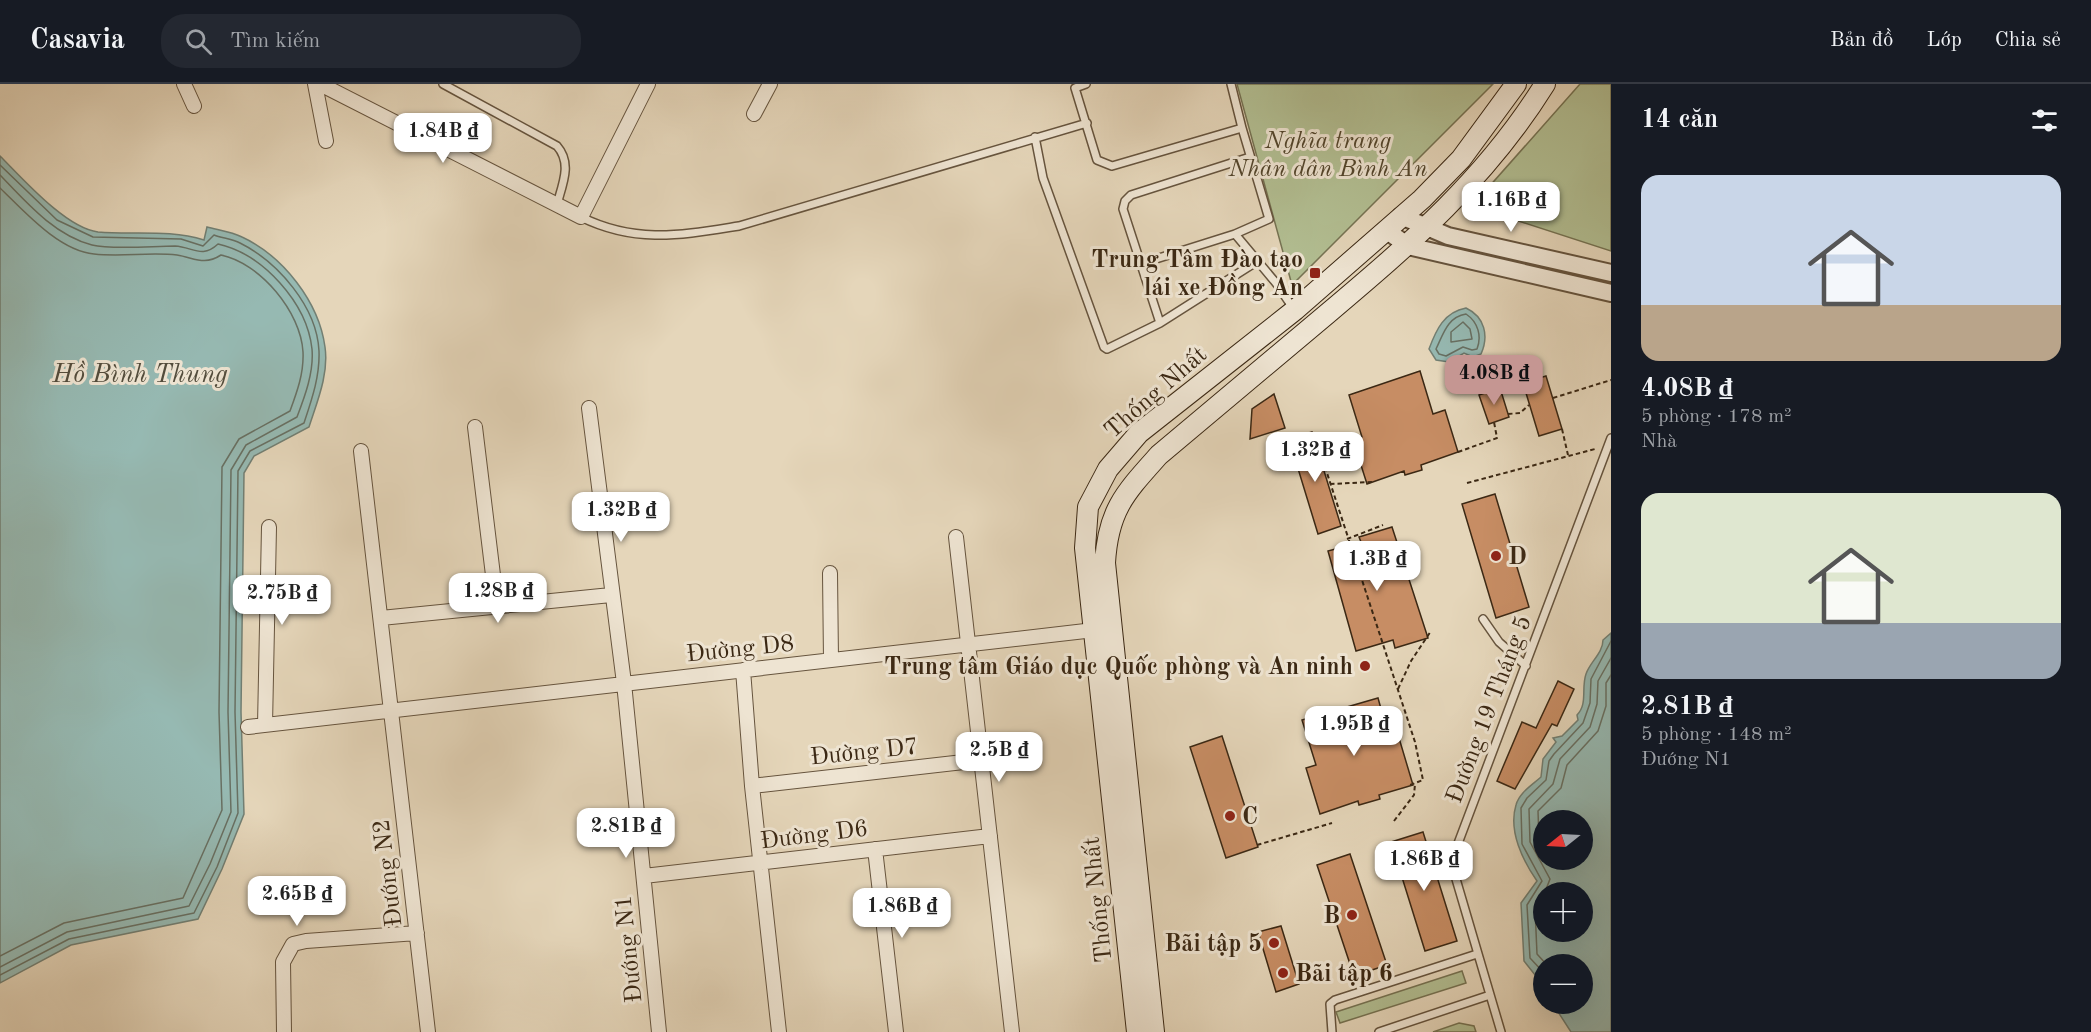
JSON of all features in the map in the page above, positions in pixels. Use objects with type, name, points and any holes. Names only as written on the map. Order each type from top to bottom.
[{"type":"main road","name":"Thống Nhất","points":[[1137,1032],[1085,548],[1088,507],[1108,469],[1140,433],[1295,310],[1422,200],[1461,159],[1516,84]]},
{"type":"main road","name":"Thống Nhất","points":[[1154,1032],[1105,563],[1111,520],[1131,487],[1159,455],[1408,246],[1473,182],[1526,114],[1545,84]]},
{"type":"main road","points":[[1108,469],[1131,487]]},
{"type":"street","points":[[184,84],[194,106]]},
{"type":"street","points":[[315,84],[326,141]]},
{"type":"street","points":[[320,84],[581,217],[648,84]]},
{"type":"street","points":[[754,114],[770,84]]},
{"type":"street","points":[[1401,216],[1426,229],[1448,236],[1611,273]]},
{"type":"street","points":[[1386,230],[1408,246],[1611,293]]},
{"type":"street","name":"Đướng N1","points":[[589,408],[624,683],[659,1032]]},
{"type":"street","points":[[475,427],[497,608]]},
{"type":"street","name":"Đướng N2","points":[[361,451],[428,1032]]},
{"type":"street","points":[[265,725],[269,527]]},
{"type":"street","points":[[956,537],[1012,1032]]},
{"type":"street","points":[[830,573],[831,660]]},
{"type":"street","points":[[381,618],[611,595]]},
{"type":"street","name":"Đường D8","points":[[248,727],[1094,630]]},
{"type":"street","points":[[743,670],[760,862],[779,1032]]},
{"type":"street","name":"Đường D7","points":[[753,786],[981,760]]},
{"type":"street","name":"Đường D6","points":[[644,876],[990,836]]},
{"type":"street","points":[[875,849],[896,1032]]},
{"type":"street","points":[[284,1032],[283,962],[293,944],[306,941],[417,933]]},
{"type":"lane","points":[[443,84],[557,146],[565,155],[566,172],[557,204]]},
{"type":"lane","points":[[1086,84],[1074,86],[1097,160],[1112,166],[1242,128]]},
{"type":"lane","points":[[1140,264],[1234,234],[1269,219],[1231,84]]},
{"type":"lane","points":[[581,217],[606,229],[647,236],[685,235],[739,226],[1087,123]]},
{"type":"lane","points":[[1035,137],[1043,178],[1104,347],[1112,349],[1160,323],[1256,262]]},
{"type":"lane","points":[[1160,323],[1123,209],[1125,201],[1131,195],[1251,158]]},
{"type":"lane","points":[[1234,234],[1276,283],[1295,310]]},
{"type":"lane","name":"Đường 19 Tháng 5","points":[[1501,1032],[1451,862],[1611,438]]},
{"type":"lane","points":[[1483,619],[1500,642],[1526,666]]},
{"type":"lane","points":[[1332,1032],[1330,1004],[1335,1000],[1477,954]]},
{"type":"lane","points":[[1379,1032],[1490,995]]},
{"type":"path","points":[[1552,398],[1611,380]]},
{"type":"path","points":[[1508,414],[1517,414],[1529,405]]},
{"type":"path","points":[[1458,452],[1497,438],[1494,422]]},
{"type":"path","points":[[1562,429],[1568,455]]},
{"type":"path","points":[[1467,483],[1568,455],[1607,447]]},
{"type":"path","points":[[1325,467],[1424,776],[1422,782],[1410,785]]},
{"type":"path","points":[[1330,484],[1372,482]]},
{"type":"path","points":[[1347,539],[1383,525]]},
{"type":"path","points":[[1398,689],[1411,661],[1431,631]]},
{"type":"path","points":[[1394,821],[1414,795],[1415,784]]},
{"type":"path","points":[[1257,845],[1332,822]]},
{"type":"green space","name":"Nghĩa trang Nhân dân Bình An","points":[[1237,84],[1493,84],[1292,285]]},
{"type":"green space","points":[[1580,84],[1611,84],[1611,251],[1472,206]]},
{"type":"green space","points":[[1462,971],[1466,983],[1340,1023],[1336,1012]]},
{"type":"green space","points":[[1459,1023],[1474,1026],[1476,1032],[1433,1032]]},
{"type":"water","name":"Hồ Bình Thung","points":[[0,156],[46,201],[72,222],[86,229],[111,233],[178,235],[204,240],[207,227],[238,235],[257,245],[285,268],[307,297],[321,330],[326,357],[322,388],[309,427],[254,456],[244,473],[241,712],[244,814],[222,869],[198,919],[71,945],[0,983]]},
{"type":"water","points":[[1466,308],[1477,316],[1484,328],[1485,340],[1481,354],[1473,357],[1464,353],[1449,362],[1436,360],[1429,349],[1438,329],[1452,313]]},
{"type":"water","points":[[1611,633],[1611,1032],[1571,1032],[1559,1014],[1593,1014],[1593,954],[1533,954],[1533,972],[1524,961],[1521,903],[1533,886],[1533,942],[1593,942],[1593,882],[1536,882],[1518,845],[1514,815],[1520,797],[1541,777],[1543,759],[1556,742],[1553,738],[1562,736],[1578,720],[1577,715],[1582,706],[1586,674],[1603,640]]},
{"type":"building","points":[[1420,371],[1433,414],[1445,410],[1458,452],[1421,465],[1422,470],[1405,475],[1404,471],[1367,484],[1353,440],[1362,437],[1349,395]]},
{"type":"building","points":[[1546,376],[1562,429],[1539,436],[1523,383]]},
{"type":"building","points":[[1500,388],[1509,417],[1489,424],[1479,395]]},
{"type":"building","points":[[1274,394],[1285,428],[1250,439],[1252,409]]},
{"type":"building","points":[[1312,432],[1341,526],[1318,534],[1289,439]]},
{"type":"building","name":"D","points":[[1495,494],[1529,607],[1496,618],[1462,504]]},
{"type":"building","points":[[1392,527],[1428,638],[1395,648],[1393,640],[1356,651],[1328,551],[1361,542],[1359,537]]},
{"type":"building","points":[[1558,681],[1574,689],[1557,726],[1552,724],[1515,789],[1497,781],[1522,722],[1536,728]]},
{"type":"building","points":[[1378,698],[1390,741],[1399,738],[1413,785],[1379,795],[1380,799],[1359,805],[1358,801],[1320,814],[1306,768],[1316,765],[1302,720]]},
{"type":"building","name":"C","points":[[1222,736],[1258,847],[1226,858],[1190,747]]},
{"type":"building","points":[[1423,832],[1457,941],[1425,951],[1391,842]]},
{"type":"building","name":"B","points":[[1350,854],[1387,965],[1354,976],[1317,865]]},
{"type":"building","points":[[1281,926],[1299,984],[1276,992],[1258,932]]},
{"type":"place","name":"Trung Tâm Đào tạo lái xe Đồng An","points":[[1315,273]]},
{"type":"place","name":"D","points":[[1496,556]]},
{"type":"place","name":"Trung tâm Giáo dục Quốc phòng và An ninh","points":[[1365,666]]},
{"type":"place","name":"C","points":[[1230,816]]},
{"type":"place","name":"B","points":[[1352,915]]},
{"type":"place","name":"Bãi tập 5","points":[[1274,943]]},
{"type":"place","name":"Bãi tập 6","points":[[1283,973]]}]
